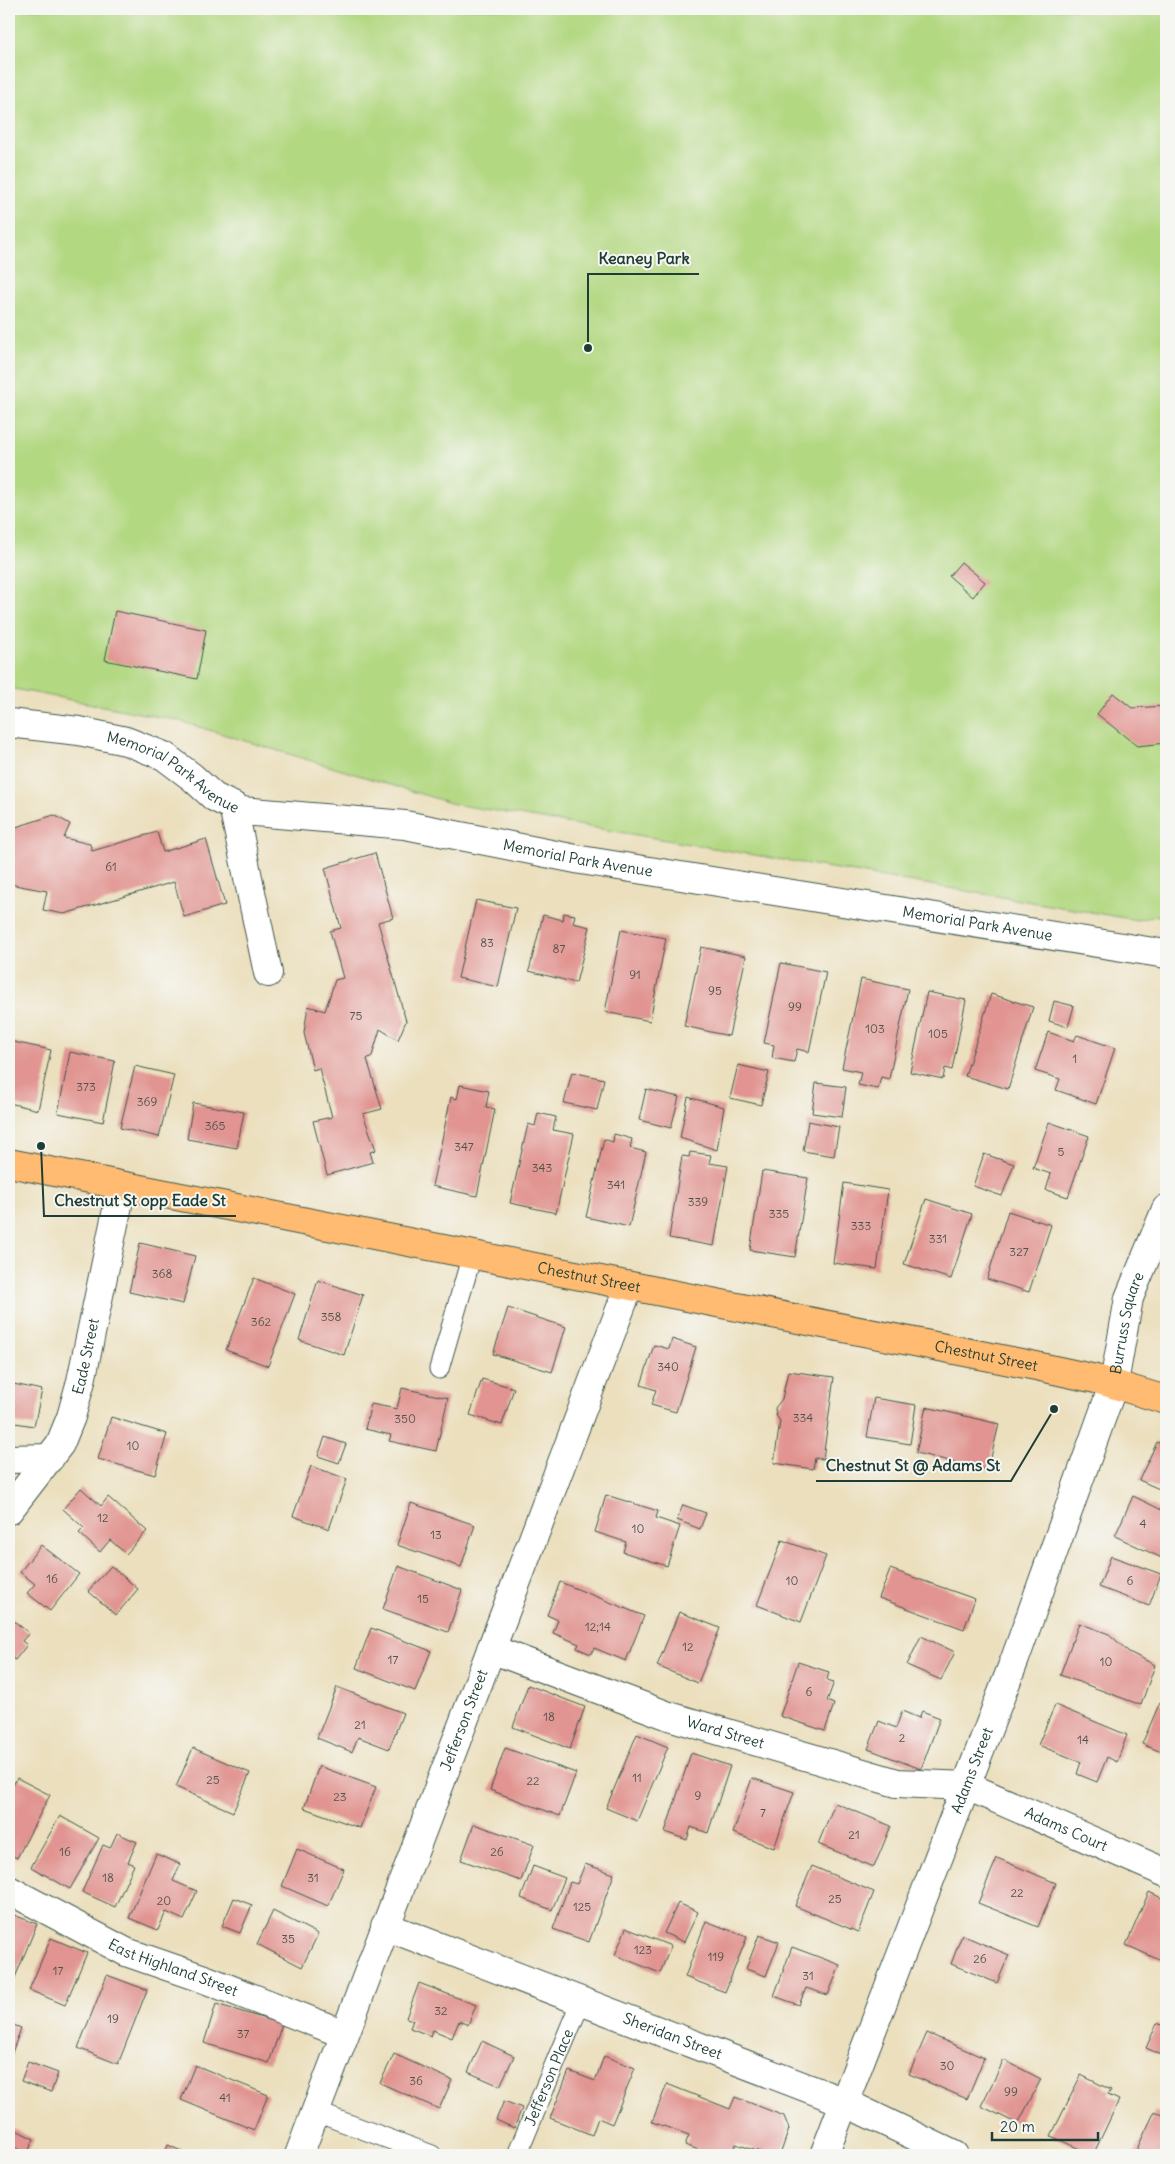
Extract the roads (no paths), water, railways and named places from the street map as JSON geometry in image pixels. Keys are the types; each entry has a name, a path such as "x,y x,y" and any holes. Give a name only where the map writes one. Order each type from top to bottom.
{"main road":[{"name":"Chestnut Street","path":"9,1163 1036,1366 1114,1383 1166,1400"}],"street":[{"name":"Memorial Park Avenue","path":"9,723 80,731 126,742 164,756 192,777 214,797 242,810 405,825 581,860 1166,954"},
{"path":"233,806 268,974"},
{"name":"Eade Street","path":"9,1510 60,1444 71,1417 81,1381 122,1186"},
{"name":"Burruss Square","path":"1114,1383 1129,1298 1166,1209"},
{"name":"Jefferson Street","path":"299,2155 629,1286"},
{"name":"Adams Street","path":"824,2155 1016,1658 1114,1383"},
{"path":"9,1459 50,1458"},
{"name":"Ward Street","path":"491,1649 670,1716 897,1783 967,1786"},
{"name":"Adams Court","path":"967,1786 1166,1873"},
{"name":"East Highland Street","path":"9,1890 126,1952 207,1980 344,2034"},
{"name":"Sheridan Street","path":"385,1926 844,2102 954,2155"}],"lane":[{"path":"439,1368 472,1255"},
{"name":"Jefferson Place","path":"517,2155 581,2001"},
{"path":"316,2112 432,2155"}],"place":[{"name":"Keaney Park","path":"588,348"},
{"name":"Chestnut St opp Eade St","path":"41,1146"},
{"name":"Chestnut St @ Adams St","path":"1054,1409"}]}
